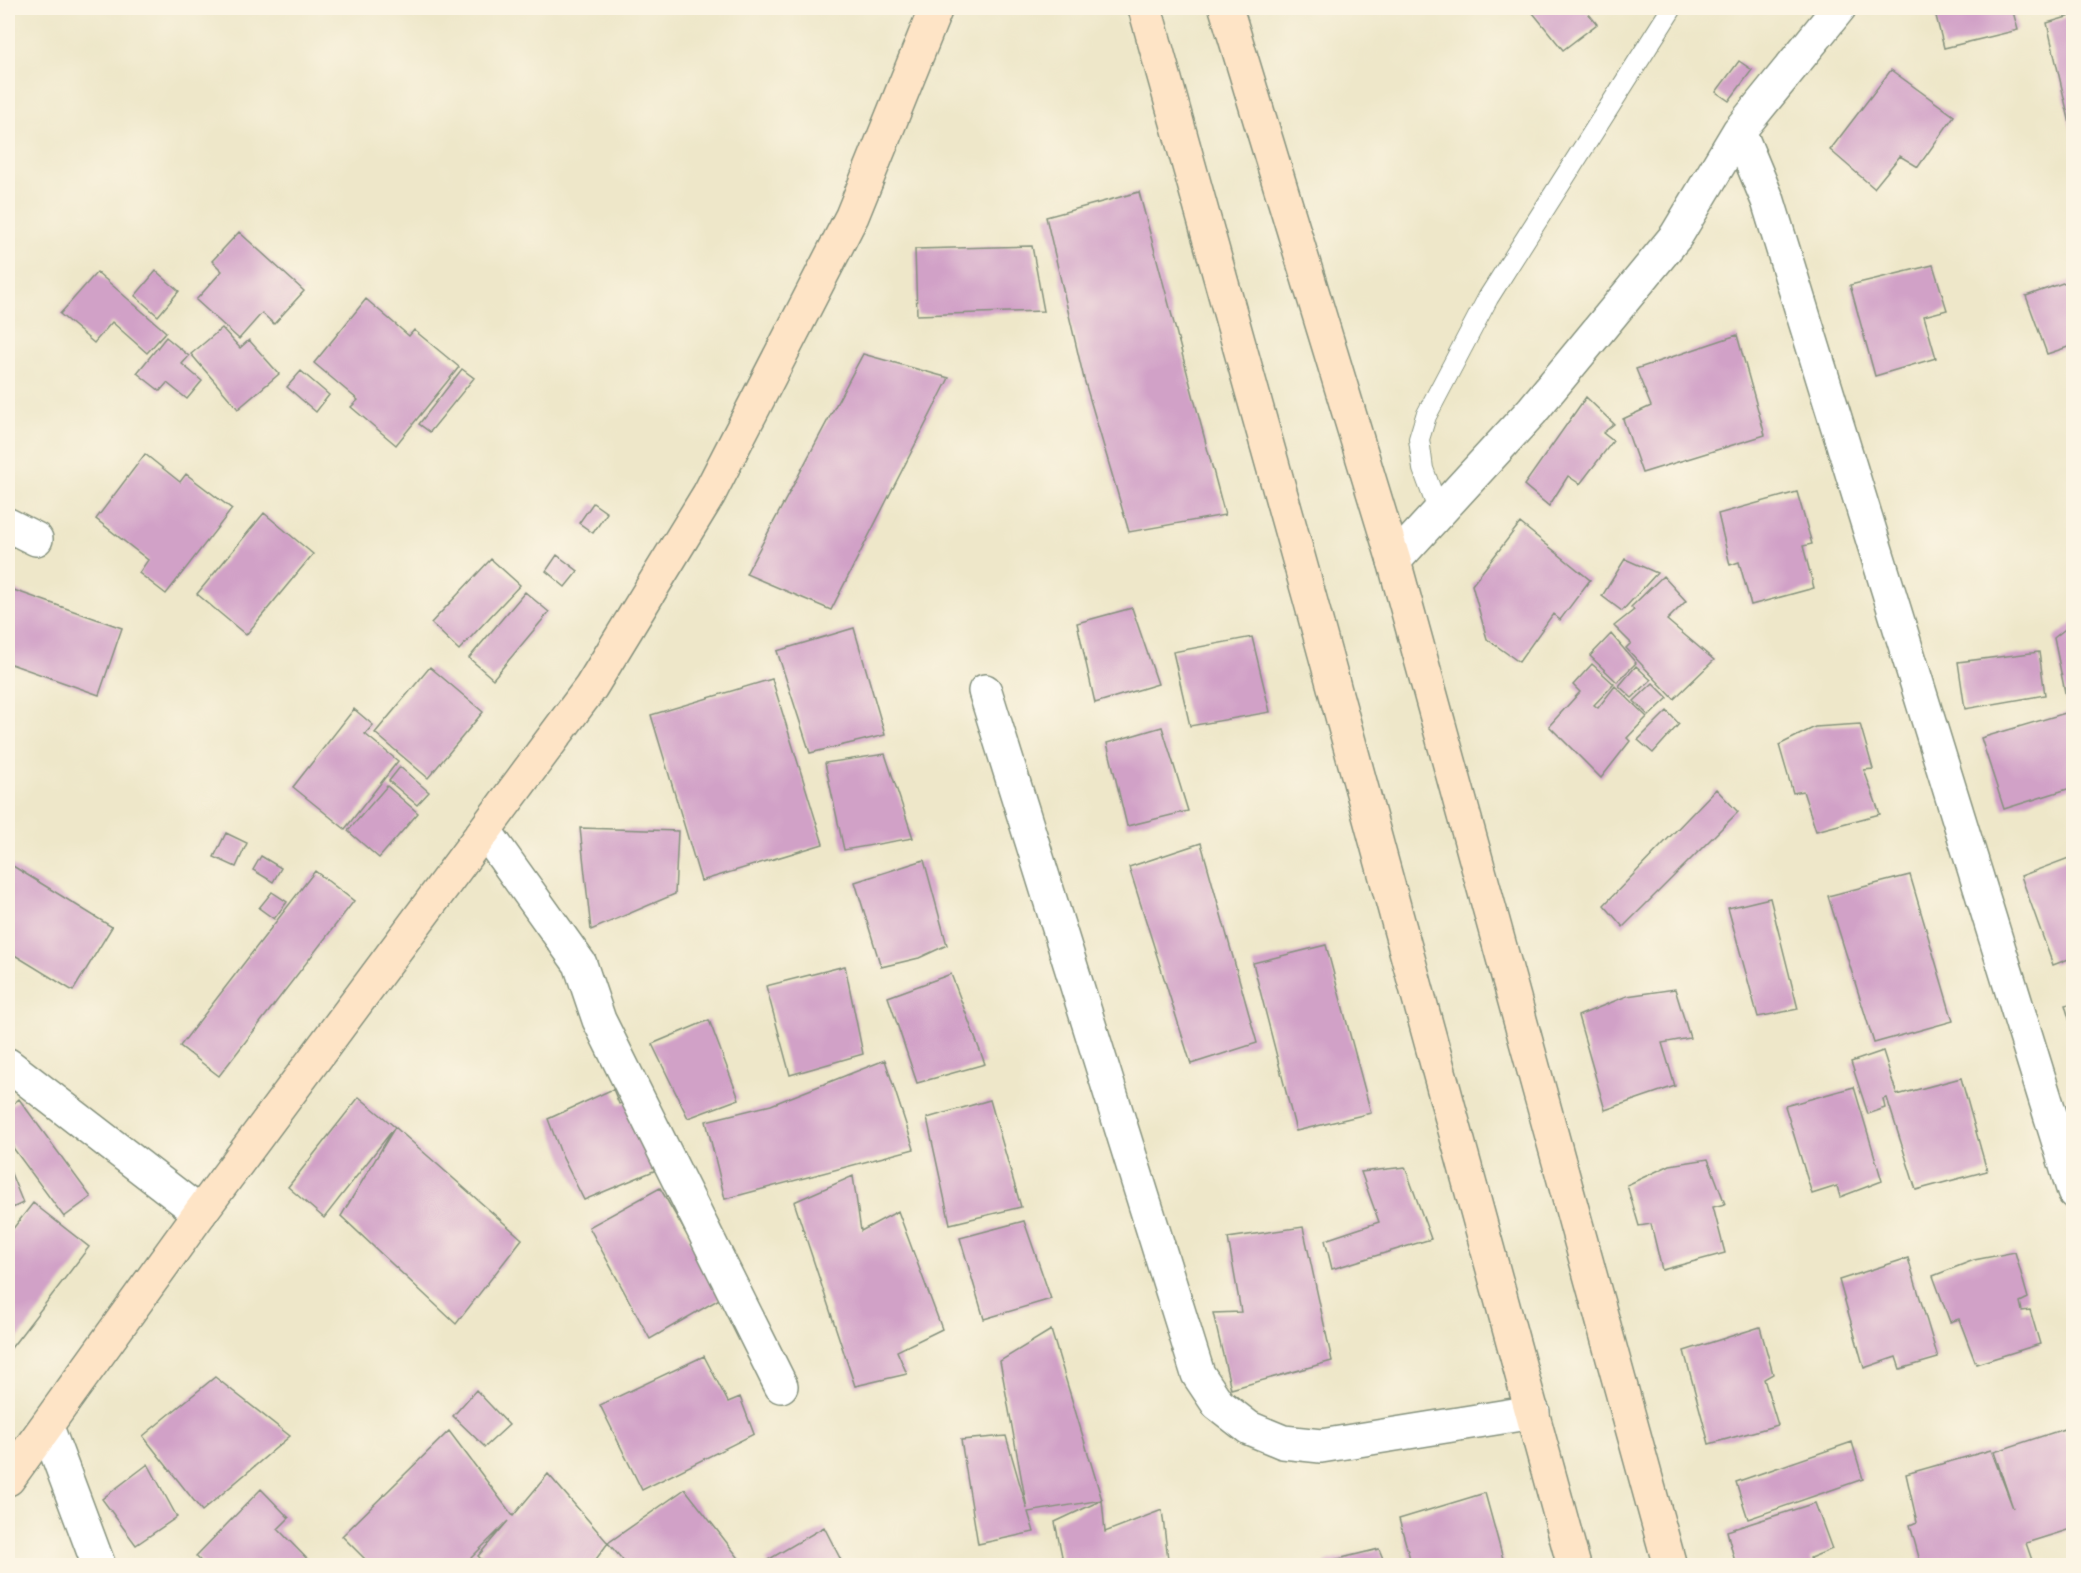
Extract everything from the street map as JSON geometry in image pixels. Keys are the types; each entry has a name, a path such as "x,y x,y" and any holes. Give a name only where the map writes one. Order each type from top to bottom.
{"street":[{"path":"8,1479 201,1213 591,687 709,494 852,216 936,8"},
{"path":"1145,8 1574,1566"},
{"path":"1226,8 1394,561 1670,1566"},
{"path":"1394,561 1532,411 1676,236 1739,131 1839,8"},
{"path":"1739,131 1771,212 2073,1192"},
{"path":"8,525 36,539"},
{"path":"985,691 1198,1374 1218,1404 1249,1428 1283,1443 1321,1446 1533,1412"},
{"path":"485,831 580,964 599,1020 781,1386"},
{"path":"8,1065 201,1213"},
{"path":"47,1427 99,1566"}],"lane":[{"path":"1439,512 1423,470 1419,439 1426,416 1488,298 1672,8"}],"building":[{"path":"1529,8 1584,8 1597,24 1563,50"},
{"path":"1934,8 2012,8 2018,30 1944,48"},
{"path":"2074,15 2074,136 2073,137 2047,23"},
{"path":"1739,61 1752,70 1729,101 1716,92"},
{"path":"1891,70 1954,116 1918,167 1900,156 1874,188 1830,150"},
{"path":"1139,192 1225,515 1129,532 1084,379 1046,217"},
{"path":"239,232 304,291 274,324 262,313 239,339 196,300 222,271 212,261"},
{"path":"1032,246 1044,311 917,315 915,249"},
{"path":"1933,265 1947,310 1924,316 1936,358 1875,376 1850,285"},
{"path":"156,271 179,291 158,316 135,296"},
{"path":"97,272 166,332 147,353 112,322 94,343 60,314"},
{"path":"2074,279 2074,345 2047,354 2026,296"},
{"path":"366,299 409,336 414,330 459,367 396,445 351,407 358,400 314,363"},
{"path":"222,328 240,348 249,340 279,374 238,409 191,354"},
{"path":"1737,335 1765,435 1642,473 1623,419 1651,406 1636,369"},
{"path":"166,337 189,356 182,364 202,381 187,399 167,383 160,391 137,373"},
{"path":"863,354 949,378 831,610 746,574"},
{"path":"462,369 474,378 430,432 419,424"},
{"path":"301,371 329,395 316,412 287,387"},
{"path":"1586,397 1614,424 1603,433 1613,441 1580,484 1568,476 1549,506 1524,485"},
{"path":"145,454 180,482 186,474 232,509 166,594 139,573 148,560 96,519"},
{"path":"1797,492 1812,544 1803,546 1814,588 1751,605 1739,562 1730,565 1718,514"},
{"path":"593,503 607,513 593,533 579,523"},
{"path":"264,513 313,554 246,635 197,594"},
{"path":"1520,523 1590,580 1560,620 1553,614 1519,662 1487,639 1472,585"},
{"path":"557,555 578,571 565,587 546,571"},
{"path":"491,559 520,585 459,650 431,623"},
{"path":"1625,559 1657,573 1622,611 1602,596"},
{"path":"1663,576 1686,601 1667,620 1714,660 1674,699 1626,648 1631,643 1614,626 1634,610 1631,607"},
{"path":"8,588 122,628 99,695 8,663"},
{"path":"525,592 549,612 493,679 469,658"},
{"path":"1132,608 1158,684 1095,703 1077,623"},
{"path":"2074,622 2074,787 2004,809 1981,738 2069,712 2054,638"},
{"path":"854,628 885,735 810,753 777,651"},
{"path":"1611,634 1636,663 1617,682 1590,656"},
{"path":"1252,637 1270,712 1190,726 1173,652"},
{"path":"2039,652 2045,695 1965,709 1958,662"},
{"path":"1592,664 1614,684 1594,705 1598,708 1615,686 1647,717 1627,738 1630,741 1601,778 1549,726 1580,692 1573,685"},
{"path":"1636,666 1651,680 1632,698 1619,686"},
{"path":"430,667 483,712 428,778 375,733"},
{"path":"772,679 823,844 701,881 651,715"},
{"path":"1653,683 1668,698 1649,716 1634,701"},
{"path":"354,709 373,725 365,734 398,761 345,829 293,787"},
{"path":"1667,711 1679,724 1653,753 1638,740"},
{"path":"1860,724 1873,769 1864,770 1880,814 1816,831 1803,791 1793,793 1779,745 1815,727"},
{"path":"1162,727 1188,811 1127,826 1107,743"},
{"path":"885,754 913,838 844,850 825,763"},
{"path":"400,767 429,792 417,805 389,781"},
{"path":"387,786 418,813 379,858 348,831"},
{"path":"1716,789 1738,812 1623,927 1604,905"},
{"path":"580,828 678,831 675,894 591,930"},
{"path":"226,833 247,843 236,867 214,857"},
{"path":"1201,843 1257,1043 1191,1064 1129,867"},
{"path":"261,856 281,868 273,882 253,870"},
{"path":"2074,856 2074,957 2053,965 2021,876"},
{"path":"924,860 947,945 919,958 881,967 855,882"},
{"path":"8,863 112,927 73,991 8,951"},
{"path":"315,871 354,901 219,1076 180,1046"},
{"path":"1910,875 1953,1021 1874,1043 1828,896"},
{"path":"272,892 287,902 274,919 259,908"},
{"path":"1770,898 1798,1009 1758,1017 1728,908"},
{"path":"1326,945 1371,1113 1296,1131 1253,963"},
{"path":"845,966 863,1054 790,1075 766,986"},
{"path":"951,974 985,1064 917,1083 888,997"},
{"path":"1675,989 1690,1038 1662,1043 1675,1086 1605,1110 1578,1016 1627,996"},
{"path":"2074,1003 2074,1032 2073,1032 2065,1005"},
{"path":"709,1020 739,1099 688,1118 652,1044"},
{"path":"1883,1051 1897,1095 1961,1078 1987,1171 1916,1190 1887,1098 1883,1099 1885,1108 1868,1114 1851,1062"},
{"path":"885,1060 914,1149 725,1199 706,1121 771,1105"},
{"path":"1854,1087 1882,1181 1840,1197 1837,1186 1812,1194 1785,1106"},
{"path":"613,1089 619,1104 633,1101 656,1170 584,1200 562,1156 548,1119"},
{"path":"359,1097 395,1127 324,1218 288,1187"},
{"path":"19,1099 91,1197 64,1217 8,1141 8,1108"},
{"path":"990,1100 1021,1207 950,1224 927,1118"},
{"path":"395,1127 522,1239 456,1324 341,1216"},
{"path":"1708,1159 1725,1204 1713,1207 1725,1253 1662,1270 1651,1224 1639,1226 1627,1185 1670,1165"},
{"path":"8,1166 23,1203 8,1210"},
{"path":"1405,1167 1431,1239 1332,1269 1325,1240 1379,1222 1361,1172"},
{"path":"853,1176 861,1231 898,1211 942,1329 897,1351 907,1374 855,1386 794,1202"},
{"path":"660,1188 723,1297 650,1339 589,1227"},
{"path":"33,1203 89,1247 8,1352 8,1235"},
{"path":"1024,1221 1051,1299 984,1319 960,1238"},
{"path":"1303,1227 1332,1361 1231,1389 1213,1313 1241,1312 1228,1238"},
{"path":"2015,1252 2028,1298 2020,1302 2022,1311 2030,1310 2040,1344 1976,1364 1959,1319 1950,1322 1933,1276 1974,1260"},
{"path":"1908,1258 1938,1358 1900,1369 1896,1357 1864,1368 1839,1280"},
{"path":"1760,1327 1773,1374 1764,1379 1778,1425 1709,1444 1684,1351"},
{"path":"1051,1330 1102,1500 1028,1512 1034,1532 978,1544 961,1440 1006,1436 1027,1509 1000,1361"},
{"path":"704,1356 728,1402 740,1397 754,1434 642,1490 600,1405"},
{"path":"215,1377 290,1436 202,1511 143,1436"},
{"path":"476,1390 509,1425 485,1447 453,1416"},
{"path":"2064,1429 2074,1465 2074,1528 2026,1543 2034,1566 1908,1566 1920,1561 1910,1525 1917,1522 1906,1474 1991,1450 2013,1508 1994,1452"},
{"path":"449,1431 513,1516 548,1474 608,1543 591,1566 488,1566 478,1556 508,1521 463,1566 372,1566 342,1536"},
{"path":"1852,1442 1863,1479 1748,1519 1736,1482"},
{"path":"148,1464 177,1517 136,1545 102,1499"},
{"path":"261,1489 289,1518 278,1529 314,1566 205,1566 196,1556"},
{"path":"685,1489 745,1566 628,1566 608,1543"},
{"path":"1485,1493 1505,1566 1412,1566 1399,1519"},
{"path":"1102,1500 1105,1532 1162,1510 1168,1559 1113,1566 1064,1566 1055,1522"},
{"path":"1815,1503 1832,1549 1810,1558 1812,1566 1736,1566 1727,1531"},
{"path":"824,1527 844,1566 769,1566 766,1561"},
{"path":"1379,1549 1386,1566 1326,1566 1325,1562"}]}
